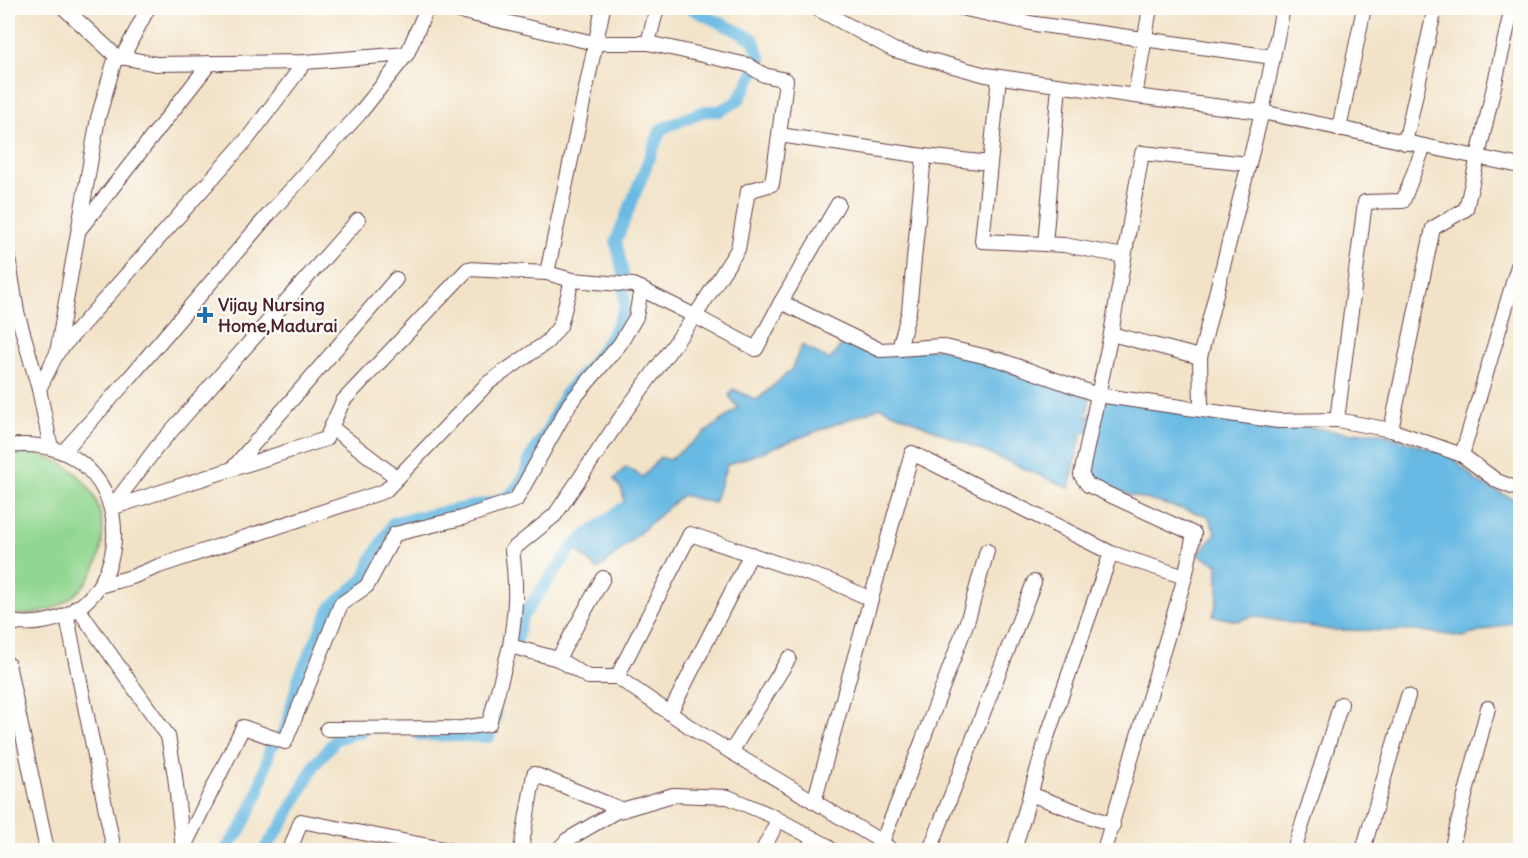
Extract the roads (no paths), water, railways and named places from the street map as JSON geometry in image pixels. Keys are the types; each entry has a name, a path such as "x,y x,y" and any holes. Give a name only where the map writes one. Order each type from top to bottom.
{"street":[{"path":"65,8 119,57 156,64 305,62 407,54"},
{"path":"57,353 98,118 119,57 148,8"},
{"path":"57,450 139,367 269,214 360,113 407,54 427,8"},
{"path":"327,729 462,728 489,724 514,647 517,582 512,550 555,515 624,413 695,316 738,249 748,191 772,184 786,81 764,75 748,65 648,43 594,43 447,8"},
{"path":"547,273 603,8"},
{"path":"648,43 657,8"},
{"path":"816,8 894,50 999,77 1262,112 1521,166"},
{"path":"961,8 1035,24 1273,57"},
{"path":"1135,96 1150,8"},
{"path":"1201,408 1200,357 1262,112 1283,8"},
{"path":"1339,129 1365,8"},
{"path":"1405,143 1435,8"},
{"path":"1391,430 1433,228 1466,209 1512,8"},
{"path":"39,389 57,353 248,138 305,62"},
{"path":"78,231 210,63"},
{"path":"999,77 982,241 1064,244 1124,256"},
{"path":"1045,244 1059,86"},
{"path":"779,135 990,163"},
{"path":"1337,420 1365,201 1403,201 1424,147"},
{"path":"1104,850 1185,577 1194,534 1088,485 1081,474 1111,334 1142,153 1249,164"},
{"path":"899,349 909,311 924,156"},
{"path":"111,508 326,439 343,401 468,269 547,273 572,280 631,286 695,316 756,349 838,204"},
{"path":"111,508 157,447 358,220"},
{"path":"8,256 17,312 57,450"},
{"path":"1462,455 1517,282 1521,259"},
{"path":"233,468 396,279"},
{"path":"99,586 132,577 385,491 488,383 547,342 560,326 572,280"},
{"path":"183,850 243,727 285,742 341,604 367,586 395,534 462,518 516,500 570,403 620,344 636,317 631,286"},
{"path":"781,302 880,350 941,346 1000,360 1097,398 1201,408 1278,421 1337,420 1391,430 1462,455 1497,481 1521,490"},
{"path":"1111,334 1200,357"},
{"path":"331,427 397,478"},
{"path":"8,446 27,443 57,450 84,466 101,485 111,508 115,528 114,548 108,568 99,586 67,617 114,850"},
{"path":"814,802 912,453 1111,553 1185,577"},
{"path":"617,677 690,534 833,582 871,599"},
{"path":"514,647 558,659 588,677 617,677 731,752 886,846 922,742 969,619 987,551"},
{"path":"1014,850 1047,737 1111,553"},
{"path":"670,713 751,554"},
{"path":"558,659 603,578"},
{"path":"930,850 1034,582"},
{"path":"77,607 168,736 176,776 183,850"},
{"path":"8,622 25,624 52,620 77,607"},
{"path":"731,752 789,658"},
{"path":"8,664 46,850"},
{"path":"1363,850 1408,696"},
{"path":"1294,850 1341,704"},
{"path":"1450,850 1488,708"},
{"path":"521,850 534,774 623,810"},
{"path":"1030,794 1113,825"},
{"path":"558,850 567,840 615,812 673,795 728,797 778,820 826,845 831,850"},
{"path":"764,850 778,820"},
{"path":"290,850 301,821 449,850"}],"water":[{"path":"845,340 879,355 940,348 1004,365 1090,397 1086,420 1107,398 1348,433 1376,432 1450,455 1477,482 1520,502 1520,620 1463,637 1421,631 1331,630 1253,616 1238,621 1213,616 1218,597 1218,564 1198,555 1216,533 1208,516 1115,491 1088,480 1087,466 1091,433 1082,432 1069,488 881,407 727,465 714,503 682,495 598,570 573,546 609,519 624,501 622,490 614,479 626,467 643,477 660,457 669,460 738,408 729,396 733,389 757,400 791,370 802,345 830,360"}],"waterway":[{"path":"225,850 241,829 257,796 270,749 285,730 299,677 331,607 364,579 373,557 394,522 499,501 513,492 524,477 531,456 547,431 565,394 593,362 613,333 625,308 623,273 616,241 661,129 704,111 719,111 738,101 761,60 753,39 690,8"},
{"path":"516,643 522,617 573,546 621,509"},
{"path":"419,735 489,737 496,715"},
{"path":"264,850 285,820 314,766 336,739 362,733"}],"place":[{"name":"Vijay Nursing Home,Madurai","path":"205,315"}]}
